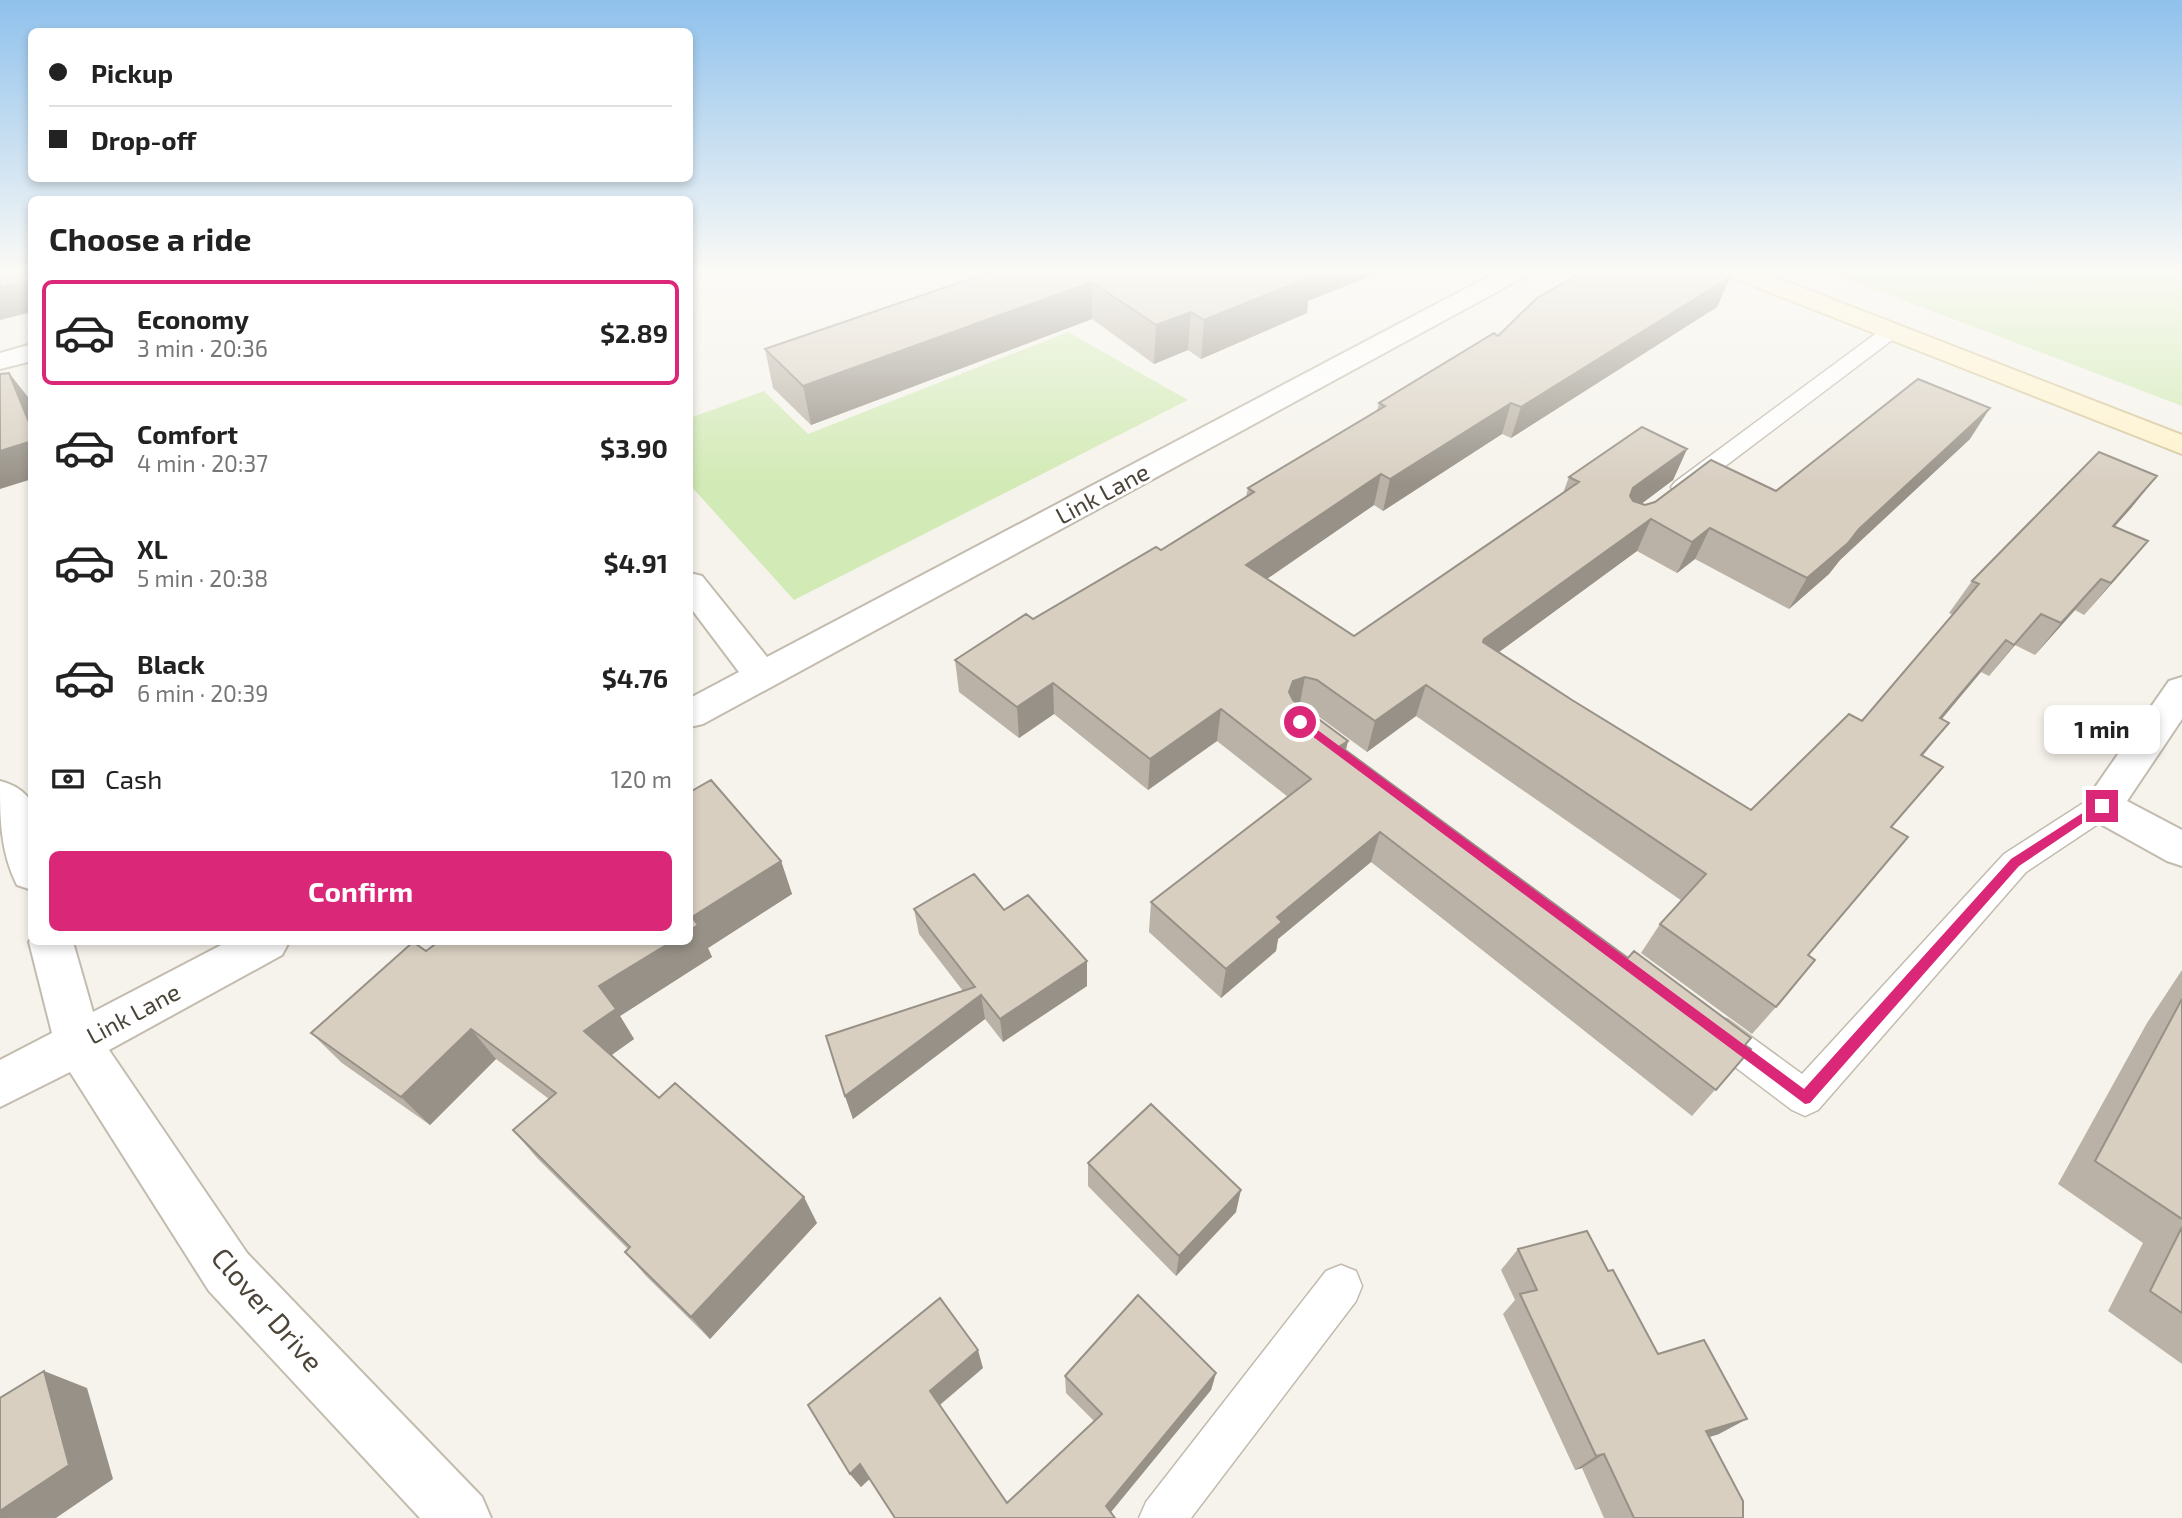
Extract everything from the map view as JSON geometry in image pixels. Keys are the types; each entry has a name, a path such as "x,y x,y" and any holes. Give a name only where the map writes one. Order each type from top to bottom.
{"street":[{"name":"Link Lane","path":"693,712 1382,343"},
{"path":"1925,343 2182,445"},
{"path":"0,361 28,353"},
{"path":"693,588 761,675"},
{"path":"2182,690 2102,806 2182,849"},
{"path":"0,796 13,806 28,859"},
{"name":"Clover Drive","path":"52,945 78,1043 229,1272 461,1518"},
{"name":"Link Lane","path":"0,1085 261,945"}],"lane":[{"path":"1664,501 1876,343"},
{"path":"1693,1014 1805,1098 2015,863 2102,806"},
{"path":"1162,1518 1340,1286"}],"green space":[{"path":"1040,343 1087,343 1188,400 794,600 693,488 693,417 764,391 808,434"},
{"path":"2016,343 2182,343 2182,406"}],"building":[{"path":"783,343 923,343 803,386 765,349"},
{"path":"1478,343 1624,343 1521,407 1511,403 1390,479 1381,474 1246,565 1354,636 1579,482 1569,477 1642,427 1687,449 1633,488 1630,496 1633,501 1645,505 1655,502 1711,460 1776,491 1918,379 1990,408 1859,529 1848,543 1807,578 1710,528 1692,542 1651,519 1484,639 1483,642 1572,700 1751,810 1849,714 1862,721 1979,584 1972,581 2099,452 2157,476 2113,526 2148,541 2111,583 2101,579 2061,623 2041,614 2014,645 2006,640 1940,718 1949,723 1921,755 1943,767 1891,827 1908,837 1808,955 1815,960 1776,1007 1660,924 1706,874 1426,685 1375,721 1317,680 1305,677 1293,681 1289,692 1293,700 1348,741 1340,746 1628,958 1634,951 1751,1038 1745,1045 1751,1049 1716,1090 1380,832 1277,917 1282,922 1226,969 1151,902 1311,779 1221,709 1150,759 1053,683 1017,707 955,660 1026,614 1033,619 1156,547 1161,550 1254,492 1248,488 1385,406 1379,403"},
{"path":"9,373 28,420 28,442 0,451 0,374"},
{"path":"711,780 781,861 693,916 693,790"},
{"path":"974,874 1004,910 1028,895 1087,961 1000,1019 981,995 845,1096 826,1036 975,987 914,909"},
{"path":"410,945 417,945 426,951 434,945 666,945 599,986 616,1009 584,1031 659,1098 675,1083 804,1197 691,1317 625,1252 630,1247 513,1130 556,1093 471,1029 401,1097 311,1033"},
{"path":"2182,999 2182,1219 2095,1161"},
{"path":"1151,1104 1241,1190 1179,1256 1088,1163"},
{"path":"2182,1227 2182,1313 2150,1291"},
{"path":"1587,1231 1608,1271 1613,1270 1658,1354 1704,1340 1747,1419 1706,1431 1743,1501 1743,1518 1634,1518 1604,1454 1596,1456 1520,1294 1537,1290 1518,1249"},
{"path":"1138,1295 1216,1373 1106,1506 1115,1518 895,1518 860,1464 850,1474 808,1405 940,1298 978,1350 930,1391 1007,1503 1102,1414 1065,1376"},
{"path":"44,1371 69,1465 0,1511 0,1398"}],"route":[{"path":"1300,722 1805,1098 2015,863 2102,806"}]}
